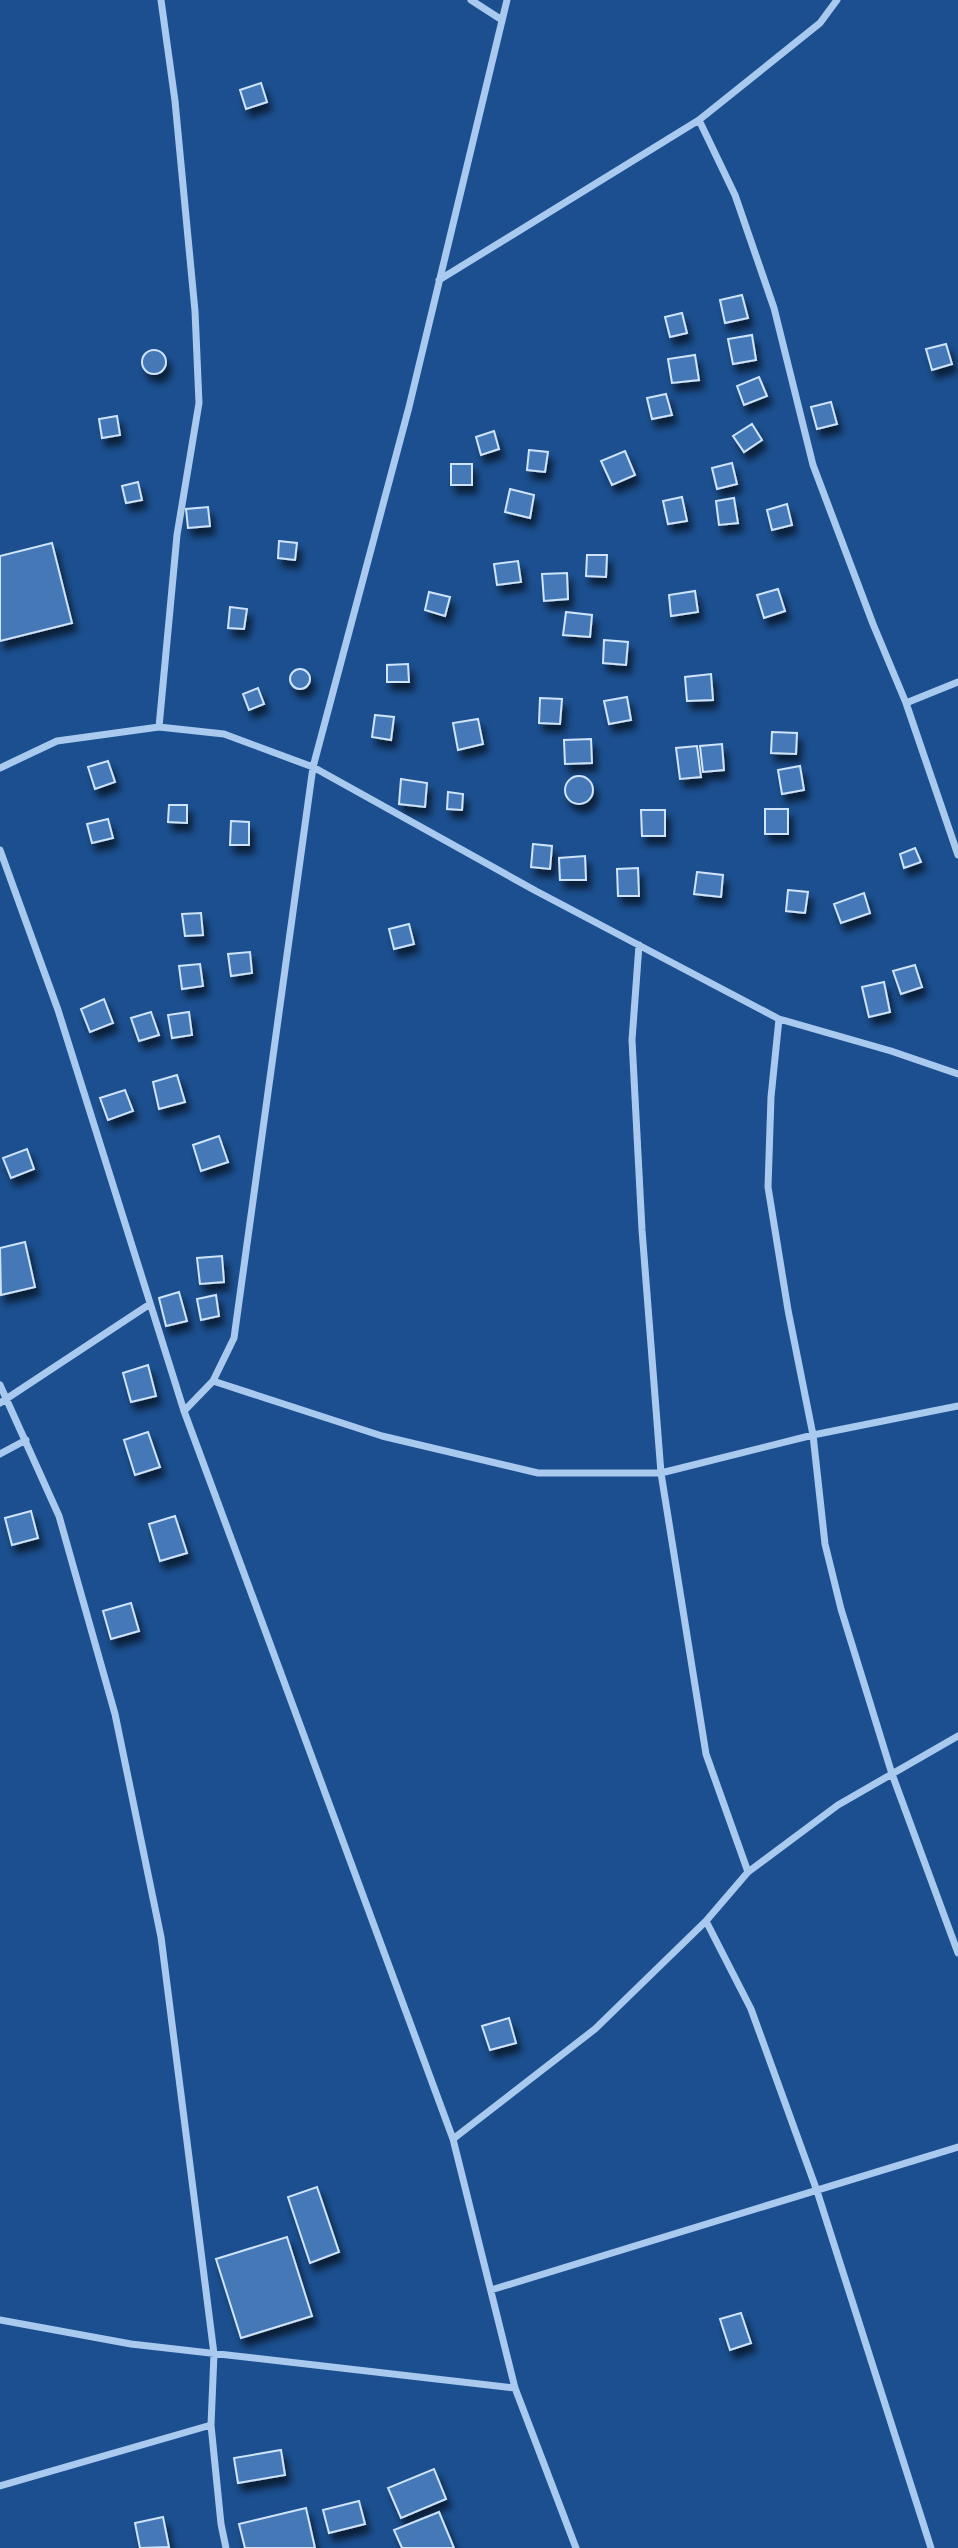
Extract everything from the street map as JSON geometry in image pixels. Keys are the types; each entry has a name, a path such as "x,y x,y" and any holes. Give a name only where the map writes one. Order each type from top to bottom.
{"street":[{"path":"159,727 177,535 199,403 195,311 175,101 161,0"},
{"path":"471,0 502,20"},
{"path":"184,1411 213,1381 234,1338 313,768 409,407 507,0"},
{"path":"439,280 699,120 820,23 837,0"},
{"path":"699,120 734,195 774,308 813,466 906,703 958,855"},
{"path":"906,703 958,682"},
{"path":"0,768 57,741 159,727 224,734 313,768 536,891 779,1018 958,1074"},
{"path":"0,850 58,1010 184,1411 453,2139 515,2388 576,2548"},
{"path":"639,945 632,1040 642,1230 661,1473 706,1754 748,1872"},
{"path":"779,1018 771,1097 768,1187 788,1310 813,1435 828,1557 841,1609 892,1774 958,1953"},
{"path":"3,1401 150,1304"},
{"path":"213,1381 382,1436 538,1473 661,1473 813,1435 958,1406"},
{"path":"0,1385 3,1401 26,1440 59,1516 115,1714 161,1937 214,2354 211,2425 226,2548"},
{"path":"0,1454 26,1440"},
{"path":"453,2139 595,2029 706,1921 748,1872 838,1805 958,1736"},
{"path":"706,1921 751,2009 817,2190 932,2548"},
{"path":"491,2290 958,2147"},
{"path":"0,2320 131,2344 515,2388"},
{"path":"0,2486 211,2425"}],"building":[{"path":"261,83 267,102 246,109 240,90"},
{"path":"742,295 748,318 725,323 720,300"},
{"path":"682,313 687,333 670,337 665,317"},
{"path":"752,335 756,360 733,364 728,339"},
{"path":"946,344 952,364 932,370 926,349"},
{"path":"154,350 162,354 166,362 162,370 154,374 146,370 142,362 146,354"},
{"path":"695,355 699,380 672,383 668,359"},
{"path":"759,377 767,396 744,405 737,386"},
{"path":"666,394 672,415 652,419 647,398"},
{"path":"831,402 837,424 817,429 811,407"},
{"path":"117,416 120,435 102,438 99,419"},
{"path":"752,424 762,440 744,452 733,436"},
{"path":"494,431 499,449 481,455 476,437"},
{"path":"529,450 548,452 545,472 527,470"},
{"path":"625,451 635,475 612,485 601,461"},
{"path":"732,463 737,484 717,489 712,468"},
{"path":"451,464 472,464 472,485 451,485"},
{"path":"138,482 142,500 126,503 122,486"},
{"path":"510,489 534,495 530,518 505,512"},
{"path":"682,497 687,521 668,524 663,501"},
{"path":"734,498 738,523 719,525 716,501"},
{"path":"787,504 792,525 772,530 767,510"},
{"path":"208,507 210,526 188,528 186,509"},
{"path":"279,541 297,543 295,560 278,558"},
{"path":"52,543 72,623 0,641 0,556"},
{"path":"587,555 607,555 606,577 586,576"},
{"path":"518,561 521,582 497,585 494,564"},
{"path":"567,573 568,599 544,601 542,574"},
{"path":"778,589 785,611 764,618 757,595"},
{"path":"695,591 698,612 671,616 669,595"},
{"path":"429,592 450,597 445,616 425,610"},
{"path":"230,607 247,609 244,629 228,628"},
{"path":"566,612 592,615 590,637 563,635"},
{"path":"604,640 628,642 626,665 603,663"},
{"path":"408,664 409,682 387,682 387,665"},
{"path":"296,669 304,669 310,679 304,689 296,689 290,683 290,675"},
{"path":"711,674 713,700 687,701 685,677"},
{"path":"258,688 264,704 249,710 243,694"},
{"path":"627,697 631,720 609,724 604,701"},
{"path":"540,698 562,699 560,724 539,723"},
{"path":"375,715 394,717 391,740 372,737"},
{"path":"478,719 483,744 458,750 453,723"},
{"path":"772,732 797,733 796,754 771,753"},
{"path":"591,739 592,763 565,764 564,740"},
{"path":"722,744 724,770 703,772 700,746"},
{"path":"697,746 701,777 680,779 676,748"},
{"path":"108,761 115,782 95,789 88,767"},
{"path":"800,766 804,790 782,794 778,770"},
{"path":"579,776 589,780 593,790 589,800 579,804 569,800 565,790 569,780"},
{"path":"401,779 427,783 425,807 399,804"},
{"path":"448,792 463,794 462,810 447,809"},
{"path":"169,805 187,805 187,823 168,822"},
{"path":"765,809 788,809 788,834 765,834"},
{"path":"641,810 665,810 665,836 642,836"},
{"path":"108,819 113,838 92,843 87,824"},
{"path":"231,821 249,822 249,845 230,845"},
{"path":"533,844 552,846 550,869 531,867"},
{"path":"915,848 921,862 904,868 900,854"},
{"path":"585,856 586,880 560,880 559,858"},
{"path":"638,868 639,896 618,896 617,869"},
{"path":"697,872 723,875 721,897 694,894"},
{"path":"788,890 808,892 805,913 786,911"},
{"path":"864,893 870,913 841,923 834,904"},
{"path":"201,913 203,935 185,936 182,914"},
{"path":"409,924 414,944 394,949 389,929"},
{"path":"250,952 252,973 231,976 228,954"},
{"path":"200,964 203,986 182,989 179,966"},
{"path":"915,965 922,987 901,994 893,971"},
{"path":"884,982 890,1012 869,1017 862,987"},
{"path":"104,999 113,1023 90,1032 81,1009"},
{"path":"151,1012 159,1035 139,1041 131,1018"},
{"path":"189,1012 192,1035 172,1038 168,1015"},
{"path":"177,1075 185,1102 159,1109 153,1082"},
{"path":"125,1090 133,1111 108,1120 100,1098"},
{"path":"219,1136 228,1162 201,1171 193,1145"},
{"path":"27,1149 34,1169 11,1178 3,1158"},
{"path":"25,1242 35,1287 1,1295 0,1248"},
{"path":"222,1256 224,1282 200,1284 197,1258"},
{"path":"179,1292 187,1321 166,1326 159,1298"},
{"path":"216,1295 219,1316 201,1320 197,1299"},
{"path":"148,1365 156,1396 131,1402 123,1373"},
{"path":"148,1432 160,1467 135,1475 124,1440"},
{"path":"31,1511 38,1538 12,1545 5,1518"},
{"path":"175,1516 187,1553 160,1561 149,1524"},
{"path":"131,1603 139,1631 111,1639 103,1611"},
{"path":"509,2018 516,2043 490,2050 482,2026"},
{"path":"317,2187 339,2252 310,2263 288,2197"},
{"path":"287,2237 312,2316 241,2338 216,2259"},
{"path":"741,2313 751,2343 730,2350 720,2319"},
{"path":"281,2450 285,2475 238,2483 234,2458"},
{"path":"434,2469 446,2499 401,2518 388,2488"},
{"path":"359,2501 365,2524 329,2533 323,2510"},
{"path":"306,2508 315,2548 245,2548 239,2524"},
{"path":"439,2512 454,2548 402,2548 394,2530"},
{"path":"163,2517 169,2547 140,2548 135,2523"}]}
